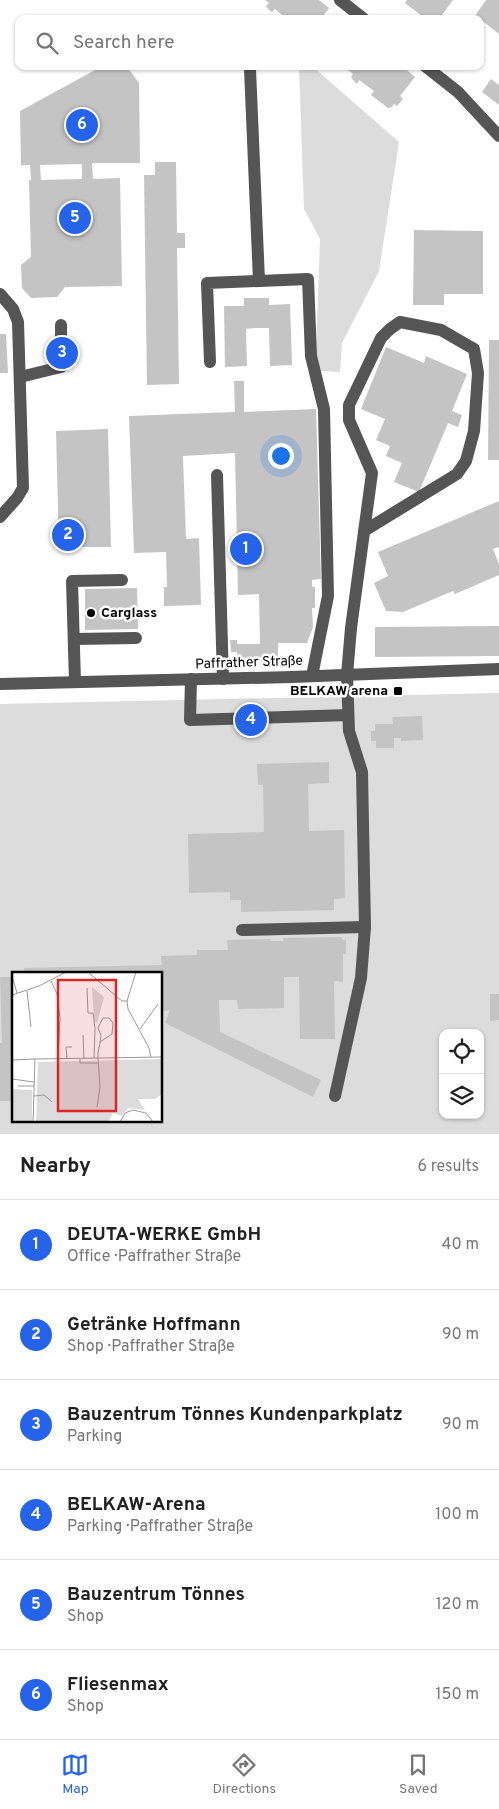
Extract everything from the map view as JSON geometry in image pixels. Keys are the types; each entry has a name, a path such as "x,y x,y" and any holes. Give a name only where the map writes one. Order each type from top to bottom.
{"street":[{"path":"340,0 359,15"},
{"path":"250,70 259,281"},
{"path":"430,70 458,92 499,136"},
{"path":"210,362 207,283 308,279 311,356 324,409 328,596 312,676"},
{"path":"0,294 13,309 18,322 23,488 17,498 0,517"},
{"path":"335,1096 362,978 365,927 362,772 349,731 347,675 351,628 364,531 372,473 349,420 349,405 381,338 390,328 400,322 441,330 474,348 478,373 474,431 466,461 457,474 364,531"},
{"path":"20,376 61,367 61,325"},
{"path":"216,476 223,678"},
{"path":"75,682 72,581 122,580"},
{"path":"74,639 136,638"},
{"name":"Paffrather Straße","path":"0,684 499,669"},
{"path":"191,679 190,720 348,715"},
{"path":"242,930 365,927"}],"shaded area":[{"path":"299,70 317,70 399,142 379,271 342,343 340,372 321,371 316,354 320,239 304,209"},
{"path":"499,693 499,1134 0,1134 0,704"}],"building":[{"path":"265,0 319,0 329,8 324,15 282,15 275,9 272,12 269,10 266,6 269,3"},
{"path":"407,0 453,0 442,15 421,15 405,3"},
{"path":"486,0 499,0 499,34 484,22 484,15 476,15"},
{"path":"95,70 129,70 139,83 140,163 92,163 93,179 120,178 122,286 65,287 57,297 31,298 22,288 21,265 31,257 29,180 31,180 30,165 21,165 20,111","holes":["82,164 82,179 41,180 40,165"]},
{"path":"348,70 407,70 415,77 400,96 403,99 397,106 394,104 388,108 371,95 374,91 359,80 357,84 351,77 353,74"},
{"path":"491,79 499,85 499,105 482,92"},
{"path":"155,162 176,162 177,233 185,233 185,248 177,248 179,384 147,385 144,175 155,175"},
{"path":"414,230 483,231 483,294 444,294 444,305 413,305"},
{"path":"244,298 269,298 269,305 290,304 292,365 270,366 269,328 254,328 246,329 247,366 225,367 224,306 244,306"},
{"path":"0,334 6,334 8,373 0,373"},
{"path":"489,340 499,340 499,460 488,460"},
{"path":"386,347 424,363 426,356 467,374 452,411 462,415 458,427 448,423 419,492 394,482 402,463 386,456 390,446 376,440 385,419 361,409"},
{"path":"234,381 244,381 244,412 316,409 321,579 312,580 312,587 315,587 315,608 312,608 313,627 307,643 278,643 278,658 238,659 237,652 231,652 230,640 237,640 237,644 260,644 259,594 238,595 235,453 183,456 186,539 199,538 201,605 164,606 164,587 167,587 166,552 134,553 129,416 235,412"},
{"path":"108,429 111,547 59,547 56,431"},
{"path":"499,501 499,547 493,549 499,564 499,575 455,594 453,591 403,612 386,611 374,583 388,576 378,552"},
{"path":"137,588 138,629 85,630 85,589"},
{"path":"499,626 499,656 375,657 375,627"},
{"path":"422,716 423,740 401,741 401,738 394,738 394,748 376,748 376,741 371,741 371,731 375,731 375,724 393,724 392,717"},
{"path":"329,762 329,783 308,784 309,831 344,830 345,898 334,899 334,910 241,912 241,900 230,900 230,892 189,893 188,834 264,832 263,785 258,785 257,764"},
{"path":"342,937 342,940 346,940 346,954 343,954 343,982 334,981 335,1039 300,1039 299,977 284,977 284,1008 238,1009 237,1000 219,1000 220,1032 321,1080 313,1097 165,1023 170,1010 163,1011 162,1009 162,972 25,972 24,968 162,965 161,956 197,955 197,950 228,950 227,940 271,939 270,941 283,941 283,938"},
{"path":"0,977 12,977 12,1101 0,1101 0,1043 2,1043"},
{"path":"490,994 499,994 499,1020 490,1021"}],"place":[{"name":"Fliesenmax","path":"82,125"},
{"name":"Bauzentrum Tönnes","path":"75,218"},
{"name":"Bauzentrum Tönnes Kundenparkplatz","path":"62,353"},
{"name":"Getränke Hoffmann","path":"68,535"},
{"name":"DEUTA-WERKE GmbH","path":"246,549"},
{"name":"Carglass","path":"91,613"},
{"name":"BELKAW arena","path":"398,691"},
{"name":"BELKAW-Arena","path":"251,720"}]}
